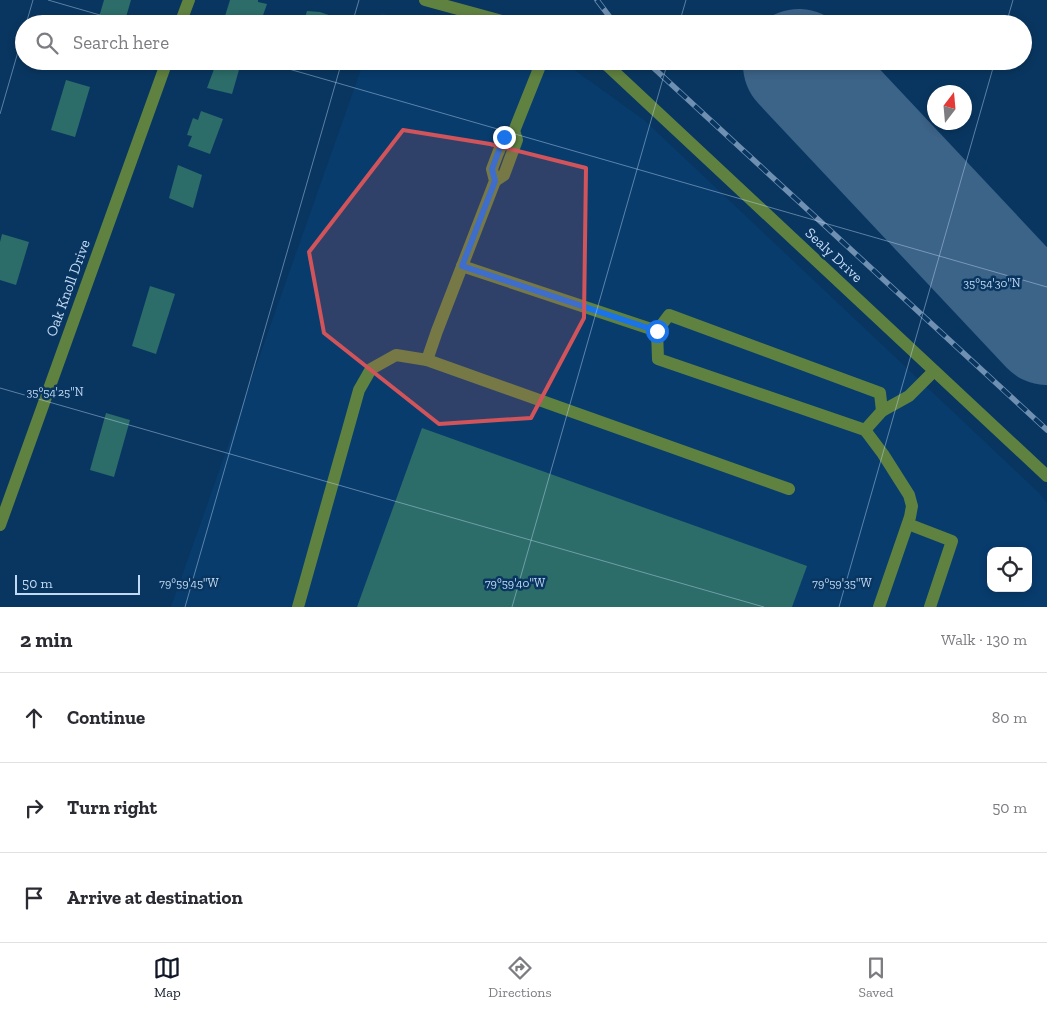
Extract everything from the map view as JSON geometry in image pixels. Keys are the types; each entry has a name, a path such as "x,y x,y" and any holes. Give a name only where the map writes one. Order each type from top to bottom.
{"street":[{"path":"183,15 189,0"},
{"path":"425,0 480,15"},
{"name":"Oak Knoll Drive","path":"0,526 164,70"},
{"path":"427,360 495,181 492,169 504,137 514,131 538,70"},
{"name":"Sealy Drive","path":"612,70 1047,476"},
{"path":"462,266 657,331"},
{"path":"879,607 908,524 912,506 909,495 865,430 658,359 657,331 669,315 880,393 882,411"},
{"path":"298,607 358,390 371,369 396,355 427,360 789,489"},
{"path":"865,430 882,411 909,396 934,371"},
{"path":"908,524 952,540 930,607"}],"highlighted area":[{"path":"403,130 490,144 586,168 584,318 531,418 439,424 324,333 309,252"}],"shaded area":[{"path":"361,70 575,70 644,120 1039,493 1047,503 1047,607 171,607"}],"building":[{"path":"104,0 131,0 127,15 100,15"},
{"path":"230,0 258,0 258,2 267,4 263,15 225,15"},
{"path":"307,11 329,15 306,15"},
{"path":"214,70 239,70 232,94 207,88"},
{"path":"66,80 90,87 75,137 51,130"},
{"path":"201,111 223,119 210,154 188,146 192,136 187,135 193,118 198,120"},
{"path":"178,165 202,175 193,208 169,198"},
{"path":"2,234 29,242 16,285 0,280 0,242"},
{"path":"150,286 175,294 156,354 132,346"},
{"path":"106,413 130,420 114,477 90,470"},
{"path":"422,428 807,566 792,607 357,607"}],"runway":[{"path":"804,70 1047,329"}],"railway":[{"path":"597,0 608,15"},
{"path":"656,70 1047,430"}],"route":[{"path":"504,137 492,169 495,181 462,266 657,331"}]}
